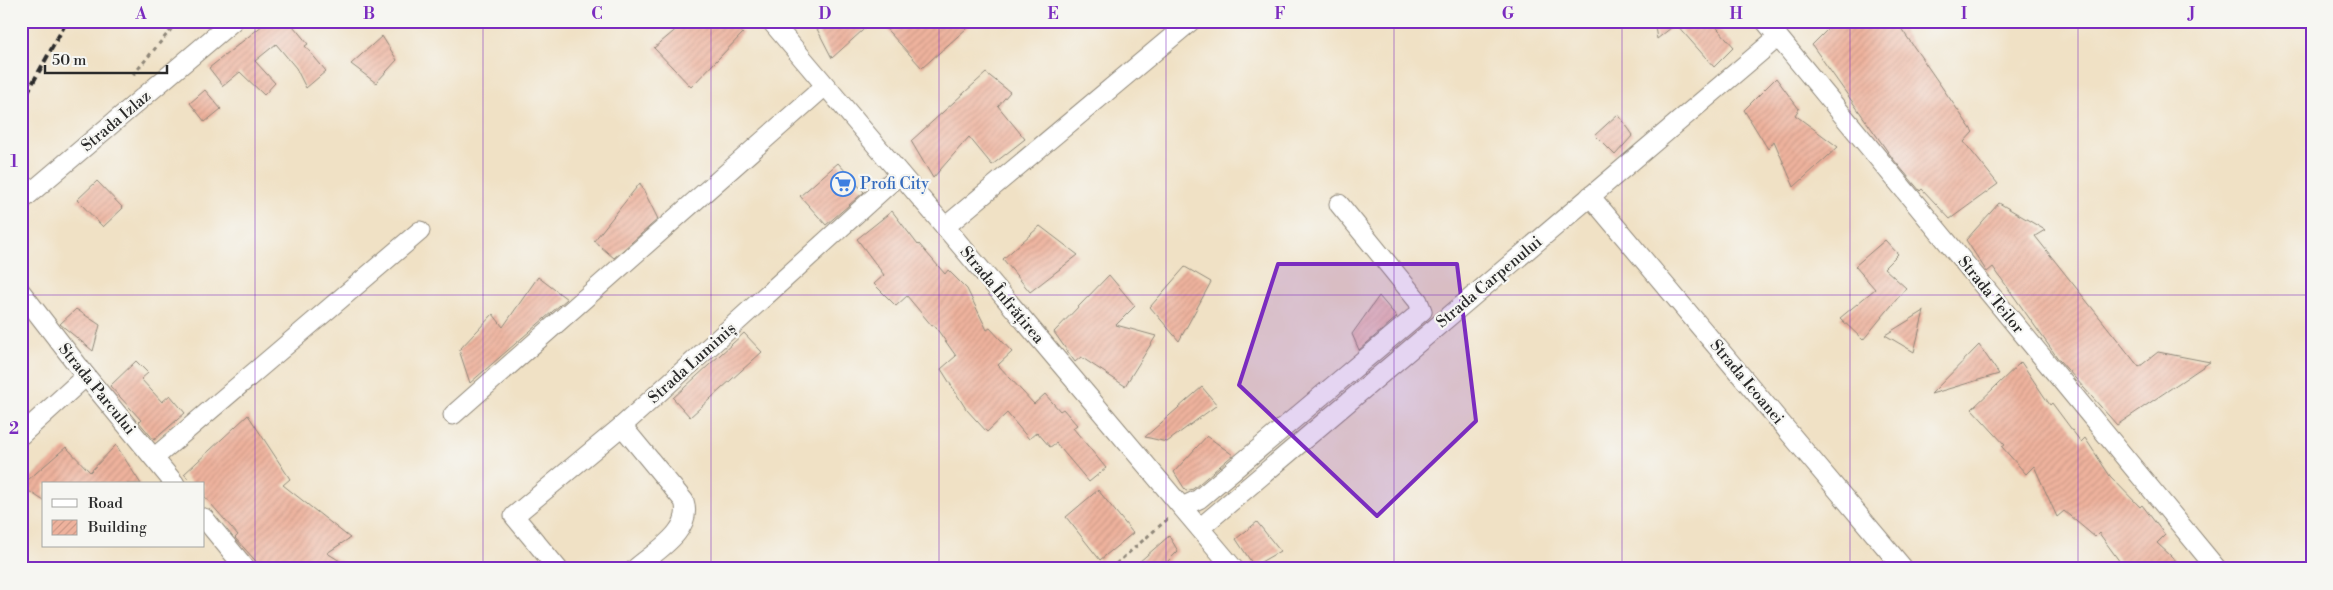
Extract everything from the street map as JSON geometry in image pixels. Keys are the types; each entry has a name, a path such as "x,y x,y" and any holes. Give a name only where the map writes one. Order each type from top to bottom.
{"street":[{"name":"Strada Izlaz","path":"21,201 233,21"},
{"name":"Strada Înfrățirea","path":"770,21 1234,569"},
{"path":"945,227 1191,21"},
{"name":"Strada Teilor","path":"1765,21 2217,569"},
{"name":"Strada Carpenului","path":"1200,528 1778,37"},
{"path":"453,415 825,86"},
{"name":"Strada Luminiș","path":"558,569 514,516 622,426 900,174"},
{"name":"Strada Icoanei","path":"1590,196 1904,569"},
{"path":"1339,204 1418,301 1422,311 1436,327"},
{"path":"154,458 420,232"},
{"name":"Strada Parcului","path":"21,292 86,376 173,482"},
{"path":"1182,507 1200,499 1422,311"},
{"path":"21,435 86,376"},
{"path":"622,426 684,502 687,511 681,530 634,569"},
{"path":"205,519 246,569"}],"path":[{"path":"134,75 178,21"},
{"path":"1110,569 1182,507"}],"highlighted area":[{"path":"1278,264 1457,264 1476,421 1377,516 1239,385"}],"building":[{"path":"268,21 289,21 308,44 305,46 326,71 306,88 296,68 276,44 255,61 275,83 264,95 240,72 223,86 209,68"},
{"path":"686,21 729,21 743,33 691,87 654,48"},
{"path":"824,21 873,21 832,58 817,29"},
{"path":"879,21 975,21 922,68"},
{"path":"1654,21 1711,21 1734,47 1714,67 1676,24 1657,39"},
{"path":"1836,21 1896,21 1973,132 1964,142 1998,184 1950,219 1922,189 1920,191 1893,159 1812,45"},
{"path":"382,36 397,60 376,83 351,64"},
{"path":"986,73 1010,92 998,106 1025,139 992,165 969,137 933,178 911,141"},
{"path":"1776,78 1799,109 1795,115 1838,147 1794,187 1774,141 1768,149 1744,110"},
{"path":"205,90 221,109 205,122 190,103"},
{"path":"1618,114 1633,135 1615,155 1595,135"},
{"path":"838,163 864,192 826,225 800,196"},
{"path":"97,181 123,208 103,227 77,200"},
{"path":"640,183 658,219 614,258 594,241"},
{"path":"1999,203 2045,230 2035,236 2139,367 2158,352 2210,362 2117,425 2059,360 1993,267 1987,272 1966,240"},
{"path":"892,211 918,245 945,274 948,270 967,289 987,330 990,328 1012,352 998,365 1034,404 1045,394 1060,411 1063,409 1077,425 1073,428 1106,468 1089,482 1056,443 1050,447 1037,432 1029,439 1007,413 987,432 966,409 941,369 956,356 934,325 932,326 907,296 896,306 874,284 884,275 857,239"},
{"path":"1040,226 1078,255 1030,292 1003,259"},
{"path":"1885,240 1898,254 1884,268 1906,288 1863,340 1840,318 1875,289 1855,266"},
{"path":"1185,267 1211,282 1179,341 1150,307"},
{"path":"1109,275 1135,306 1116,325 1156,336 1125,386 1081,357 1075,362 1054,332"},
{"path":"538,277 567,299 470,383 459,350 493,314 503,327"},
{"path":"1379,296 1397,317 1359,350 1352,334"},
{"path":"76,309 100,325 93,351 60,324"},
{"path":"1924,311 1914,352 1885,335"},
{"path":"744,333 762,352 690,417 673,398"},
{"path":"1979,345 1999,374 1931,394"},
{"path":"136,361 148,373 141,379 162,402 170,395 185,413 154,440 139,422 141,420 110,386"},
{"path":"2021,362 2050,405 2052,403 2081,442 2085,438 2110,476 2140,507 2142,505 2165,535 2157,543 2185,569 2125,569 2099,533 2095,537 2064,511 2057,517 2034,466 2026,474 2002,447 2005,445 1972,409"},
{"path":"1202,387 1217,405 1167,442 1145,437"},
{"path":"248,415 290,479 283,485 350,538 327,553 353,569 263,569 235,538 238,535 205,497 205,482 191,482 184,474"},
{"path":"1207,436 1233,455 1193,489 1186,491 1174,472"},
{"path":"116,445 140,482 42,482 42,500 21,486 66,447 90,472"},
{"path":"1098,490 1133,533 1100,560 1066,517"},
{"path":"1257,522 1280,551 1254,566 1236,539"},
{"path":"1169,536 1178,551 1160,569 1131,569"}],"railway":[{"path":"21,104 67,21"}],"place":[{"name":"Profi City","path":"843,184"}]}
